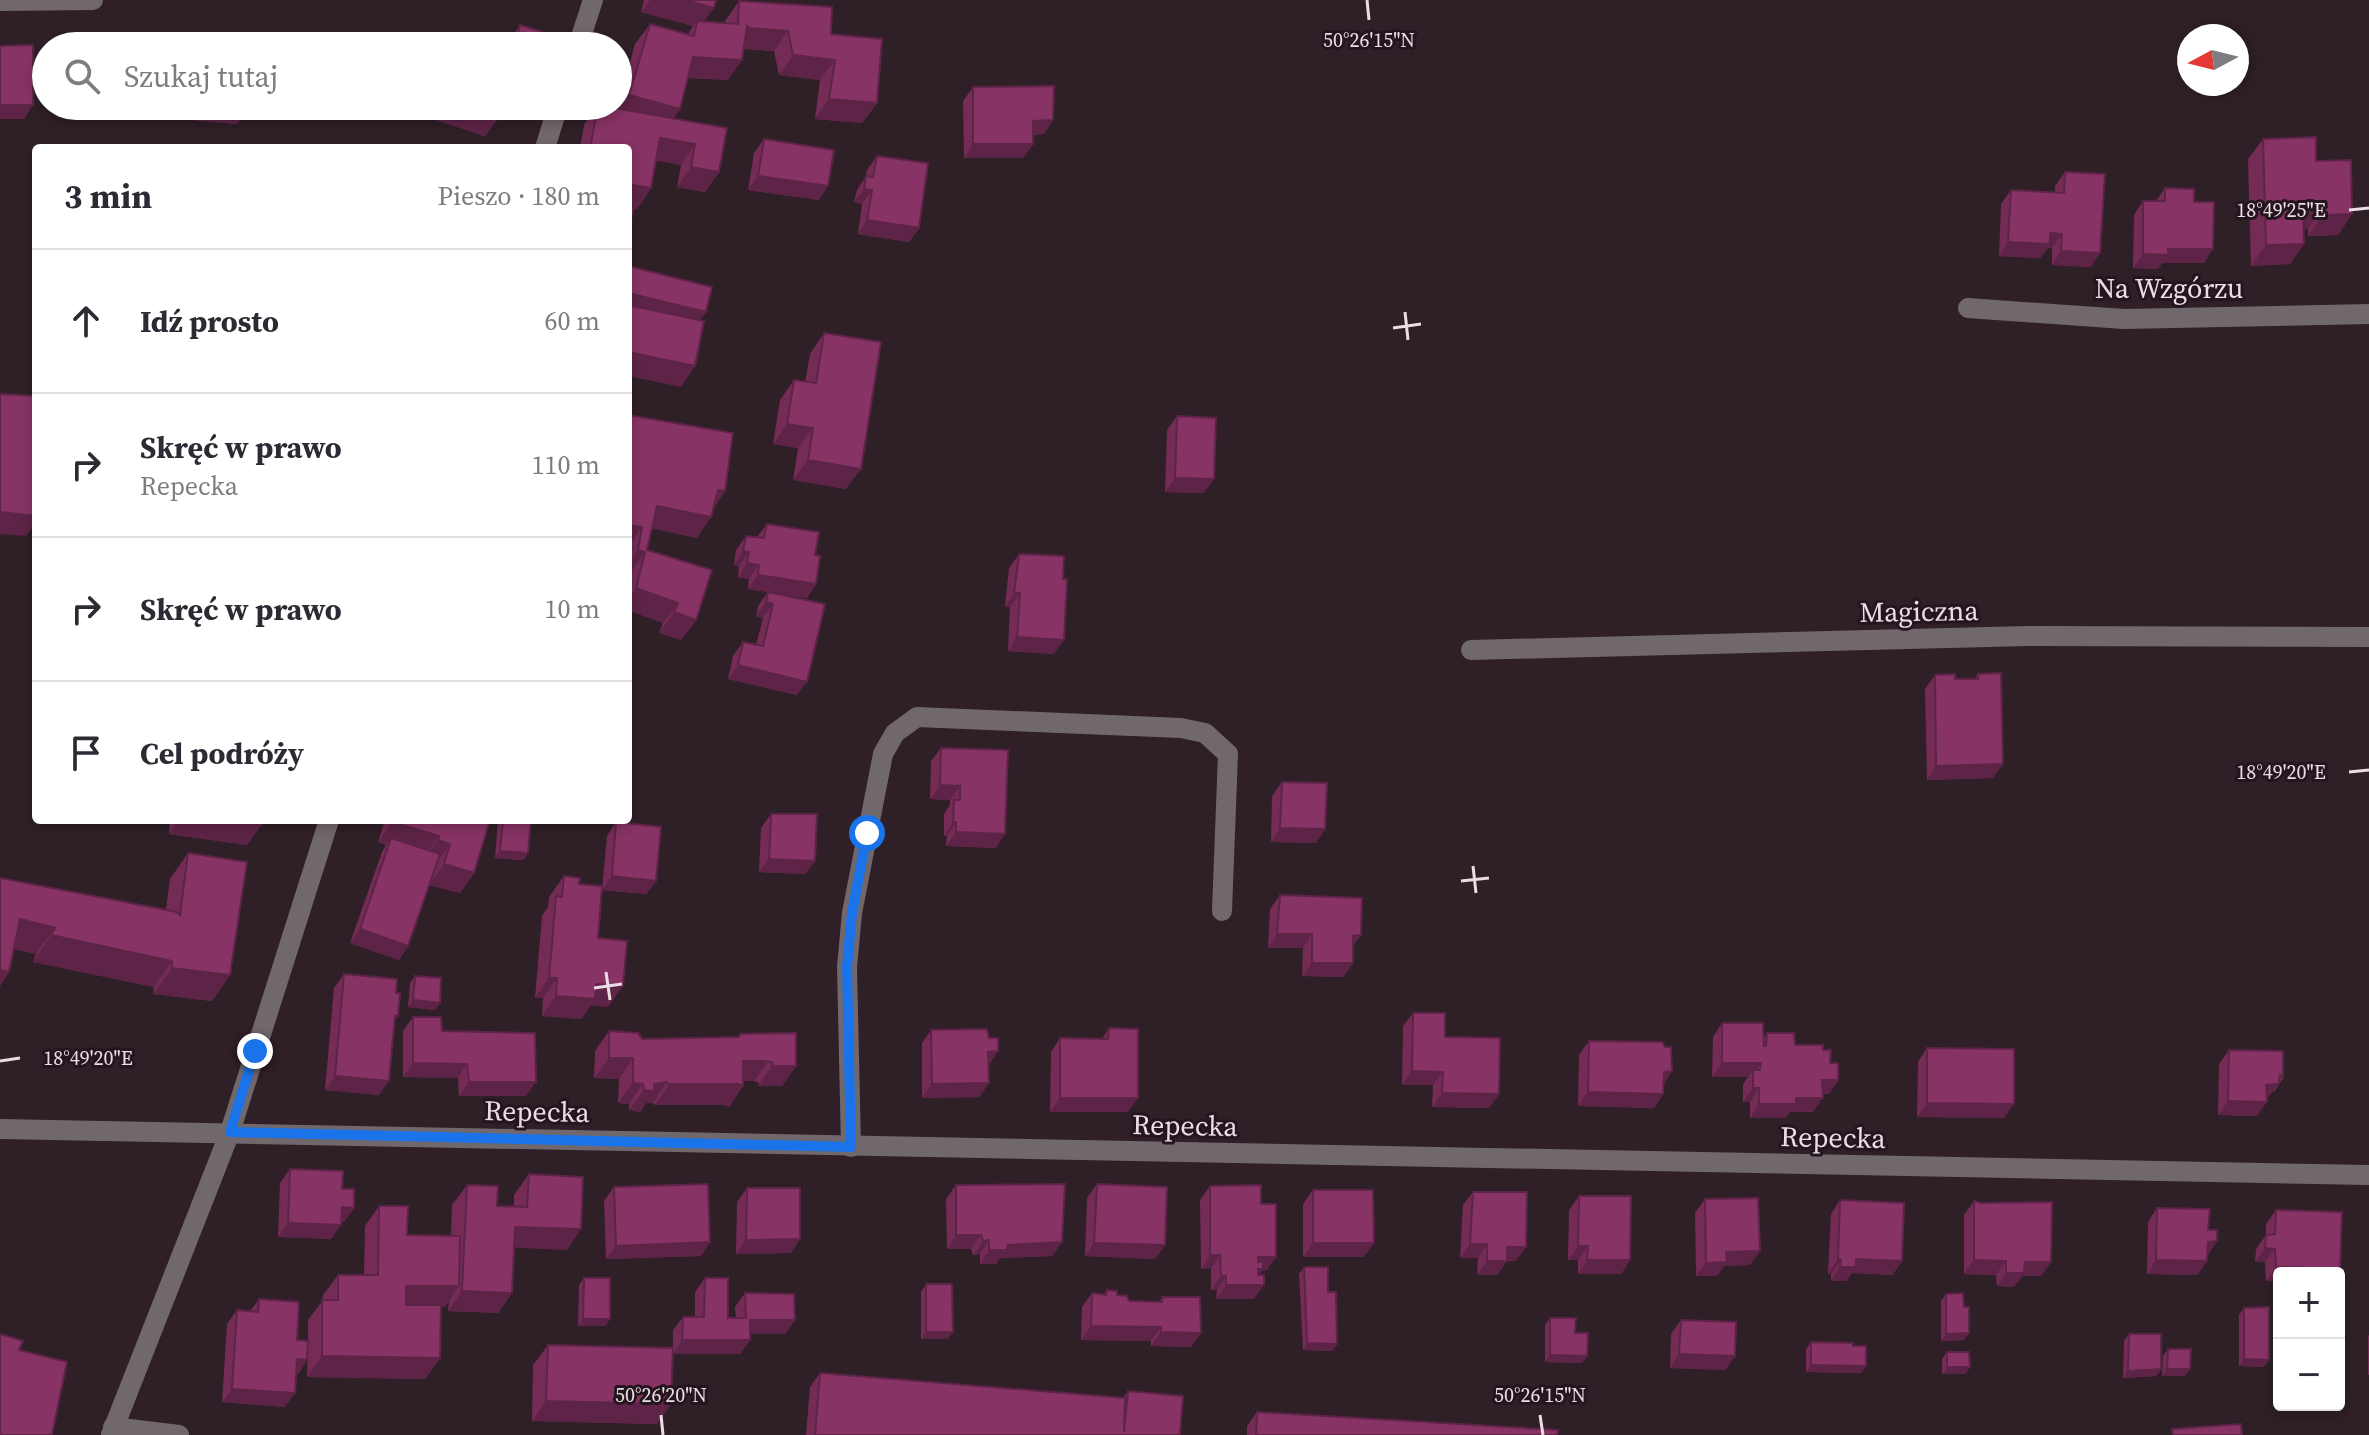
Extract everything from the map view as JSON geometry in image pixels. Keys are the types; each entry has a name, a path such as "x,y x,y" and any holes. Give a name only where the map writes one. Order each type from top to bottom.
{"street":[{"path":"0,1 93,0"},
{"path":"583,32 593,0"},
{"path":"546,144 554,120"},
{"name":"Na Wzgórzu","path":"1968,308 2124,319 2369,314"},
{"name":"Magiczna","path":"1471,650 2028,636 2369,637"},
{"path":"851,1147 847,967 852,913 883,754 895,733 917,717 1181,728 1205,733 1228,754 1222,911"},
{"path":"179,1435 112,1431 230,1132 328,824"},
{"name":"Repecka","path":"0,1129 2369,1175"}],"building":[{"path":"685,0 716,0 714,8"},
{"path":"739,1 832,7 831,34 882,39 877,103 829,99 835,60 793,55 788,31 747,26 742,60 693,57 680,109 632,96 632,85 650,24 694,36 697,21 738,24"},
{"path":"520,25 543,32 518,32"},
{"path":"32,45 32,105 0,105 0,46"},
{"path":"1054,86 1053,120 1033,121 1033,144 973,144 973,87"},
{"path":"632,111 727,128 719,172 691,167 695,144 660,138 651,188 632,185 632,144 591,144 595,120 632,120"},
{"path":"2316,137 2316,161 2351,160 2352,214 2322,215 2323,208 2303,209 2304,244 2266,245 2263,139"},
{"path":"764,139 834,150 828,186 758,176"},
{"path":"877,156 928,163 919,228 867,220 872,190 864,189 866,176 873,177"},
{"path":"2065,172 2105,174 2100,253 2061,251 2062,234 2050,233 2050,244 2008,242 2011,190 2064,193"},
{"path":"2165,188 2194,189 2194,202 2214,202 2213,249 2168,249 2168,255 2143,254 2143,201 2165,201"},
{"path":"632,267 712,287 706,312 632,294"},
{"path":"632,306 704,321 695,366 632,353"},
{"path":"824,333 881,342 861,469 808,460 813,428 787,424 794,380 816,383"},
{"path":"0,394 32,396 32,516 0,512"},
{"path":"632,416 733,433 725,491 718,490 711,517 657,506 647,550 712,570 696,620 674,612 678,603 636,588 645,552 638,550 642,527 632,526"},
{"path":"1177,416 1216,418 1214,479 1175,478"},
{"path":"767,524 819,532 815,555 820,556 816,584 758,575 759,565 747,563 749,552 743,551 746,536 764,538"},
{"path":"1019,554 1064,556 1063,579 1067,579 1064,640 1017,637 1020,593 1014,593"},
{"path":"768,592 825,604 807,682 738,665 743,642 763,646 773,604 766,602"},
{"path":"2001,673 2003,764 1936,766 1935,675 1955,674 1955,679 1978,679 1978,674"},
{"path":"941,748 1008,750 1005,834 956,832 954,800 960,800 960,786 940,785"},
{"path":"1282,782 1327,783 1325,829 1280,828"},
{"path":"771,814 817,814 815,861 769,859"},
{"path":"399,824 489,824 474,873 444,864 450,844 438,840 439,836"},
{"path":"503,824 531,824 528,853 500,851"},
{"path":"616,824 661,827 656,881 612,876"},
{"path":"391,838 440,854 408,946 360,929"},
{"path":"188,853 247,862 230,975 172,968 172,961 51,935 55,928 20,919 9,972 0,970 0,878 180,915"},
{"path":"564,876 580,878 579,884 602,886 598,938 627,941 623,986 596,984 595,999 556,996 557,978 549,978 556,896 562,897"},
{"path":"1280,895 1362,898 1361,935 1353,936 1353,963 1312,963 1312,934 1277,934"},
{"path":"344,974 397,979 396,993 400,993 389,1081 335,1076"},
{"path":"415,976 441,978 440,1003 413,1000"},
{"path":"1413,1013 1445,1013 1445,1037 1500,1038 1499,1094 1442,1093 1443,1072 1412,1071"},
{"path":"413,1017 441,1017 442,1031 535,1033 536,1082 469,1082 467,1064 413,1063"},
{"path":"1722,1023 1763,1023 1764,1046 1767,1033 1794,1033 1795,1045 1823,1045 1823,1050 1831,1050 1830,1063 1838,1063 1838,1080 1822,1080 1823,1098 1796,1098 1796,1104 1759,1104 1759,1088 1753,1088 1753,1070 1760,1070 1761,1063 1722,1063"},
{"path":"1109,1028 1138,1029 1138,1098 1060,1098 1060,1038 1108,1039"},
{"path":"987,1029 989,1038 998,1038 998,1051 988,1052 989,1083 932,1084 931,1030"},
{"path":"609,1031 638,1033 642,1039 796,1033 796,1066 743,1061 743,1086 667,1082 654,1084 654,1091 644,1090 643,1084 633,1083 633,1058 609,1058"},
{"path":"1589,1041 1662,1042 1665,1047 1671,1047 1672,1071 1664,1072 1663,1094 1588,1092"},
{"path":"1927,1048 2014,1049 2014,1104 1927,1103"},
{"path":"2229,1050 2283,1051 2283,1078 2280,1075 2278,1084 2266,1085 2267,1102 2228,1101"},
{"path":"290,1169 343,1171 342,1189 354,1189 354,1208 342,1207 341,1225 288,1223"},
{"path":"529,1174 583,1177 581,1229 515,1227 512,1293 462,1291 467,1185 498,1186 497,1206 527,1207"},
{"path":"708,1184 710,1242 616,1246 614,1187"},
{"path":"1065,1184 1062,1242 1008,1245 1006,1250 989,1250 989,1240 983,1241 981,1235 956,1235 956,1185"},
{"path":"1097,1184 1167,1187 1165,1245 1094,1243"},
{"path":"1261,1185 1261,1204 1276,1204 1276,1257 1258,1257 1258,1262 1263,1262 1263,1269 1258,1269 1258,1275 1264,1275 1264,1285 1226,1285 1226,1276 1221,1276 1220,1255 1210,1255 1210,1186"},
{"path":"747,1188 800,1188 800,1239 746,1240"},
{"path":"1313,1190 1373,1190 1374,1243 1313,1243"},
{"path":"1473,1192 1527,1192 1526,1247 1507,1247 1507,1261 1487,1261 1487,1244 1470,1244"},
{"path":"1579,1196 1631,1196 1630,1260 1587,1260 1588,1246 1578,1246"},
{"path":"1758,1198 1760,1251 1726,1252 1727,1262 1706,1263 1705,1199"},
{"path":"1840,1200 1904,1203 1902,1261 1856,1259 1856,1267 1840,1267"},
{"path":"1974,1201 2052,1202 2051,1262 2025,1262 2024,1273 2006,1273 2006,1261 1974,1260"},
{"path":"379,1206 408,1206 407,1235 460,1236 459,1286 406,1286 406,1305 441,1305 440,1358 322,1356 322,1300 338,1300 338,1275 378,1275"},
{"path":"2157,1208 2210,1209 2208,1230 2217,1230 2217,1241 2208,1242 2207,1261 2156,1260"},
{"path":"2276,1210 2342,1212 2340,1267 2276,1267 2275,1249 2265,1248 2266,1235 2275,1234"},
{"path":"1304,1267 1328,1267 1328,1292 1336,1292 1337,1344 1307,1343"},
{"path":"584,1278 610,1278 610,1319 583,1319"},
{"path":"705,1278 728,1278 728,1318 746,1318 745,1293 794,1294 795,1320 750,1320 750,1340 682,1340 683,1317 704,1317"},
{"path":"926,1284 952,1284 953,1332 926,1332"},
{"path":"1107,1290 1127,1296 1129,1301 1162,1302 1162,1297 1200,1297 1201,1333 1161,1332 1161,1327 1091,1326 1092,1293 1106,1295"},
{"path":"1963,1293 1964,1307 1969,1307 1969,1333 1946,1334 1946,1294"},
{"path":"259,1299 299,1302 297,1340 308,1341 307,1360 297,1359 295,1393 232,1389 237,1310 258,1312"},
{"path":"2269,1307 2269,1360 2244,1359 2244,1308"},
{"path":"1550,1318 1576,1318 1575,1333 1588,1333 1587,1356 1550,1355"},
{"path":"1681,1320 1736,1322 1735,1356 1679,1354"},
{"path":"0,1334 23,1341 19,1350 67,1362 52,1435 0,1435"},
{"path":"2129,1334 2161,1334 2161,1369 2128,1371"},
{"path":"1811,1342 1866,1346 1866,1366 1811,1365"},
{"path":"548,1345 673,1348 671,1404 546,1401"},
{"path":"2168,1349 2191,1349 2190,1369 2167,1369"},
{"path":"1947,1352 1969,1352 1970,1367 1947,1367"},
{"path":"820,1373 1125,1398 1124,1432 1128,1391 1183,1396 1180,1435 815,1435"},
{"path":"1257,1412 1558,1430 1557,1435 1256,1435"},
{"path":"2241,1424 2242,1435 2173,1435 2172,1429"}],"route":[{"path":"255,1051 230,1132 851,1147 847,967 852,913 867,833"}]}
